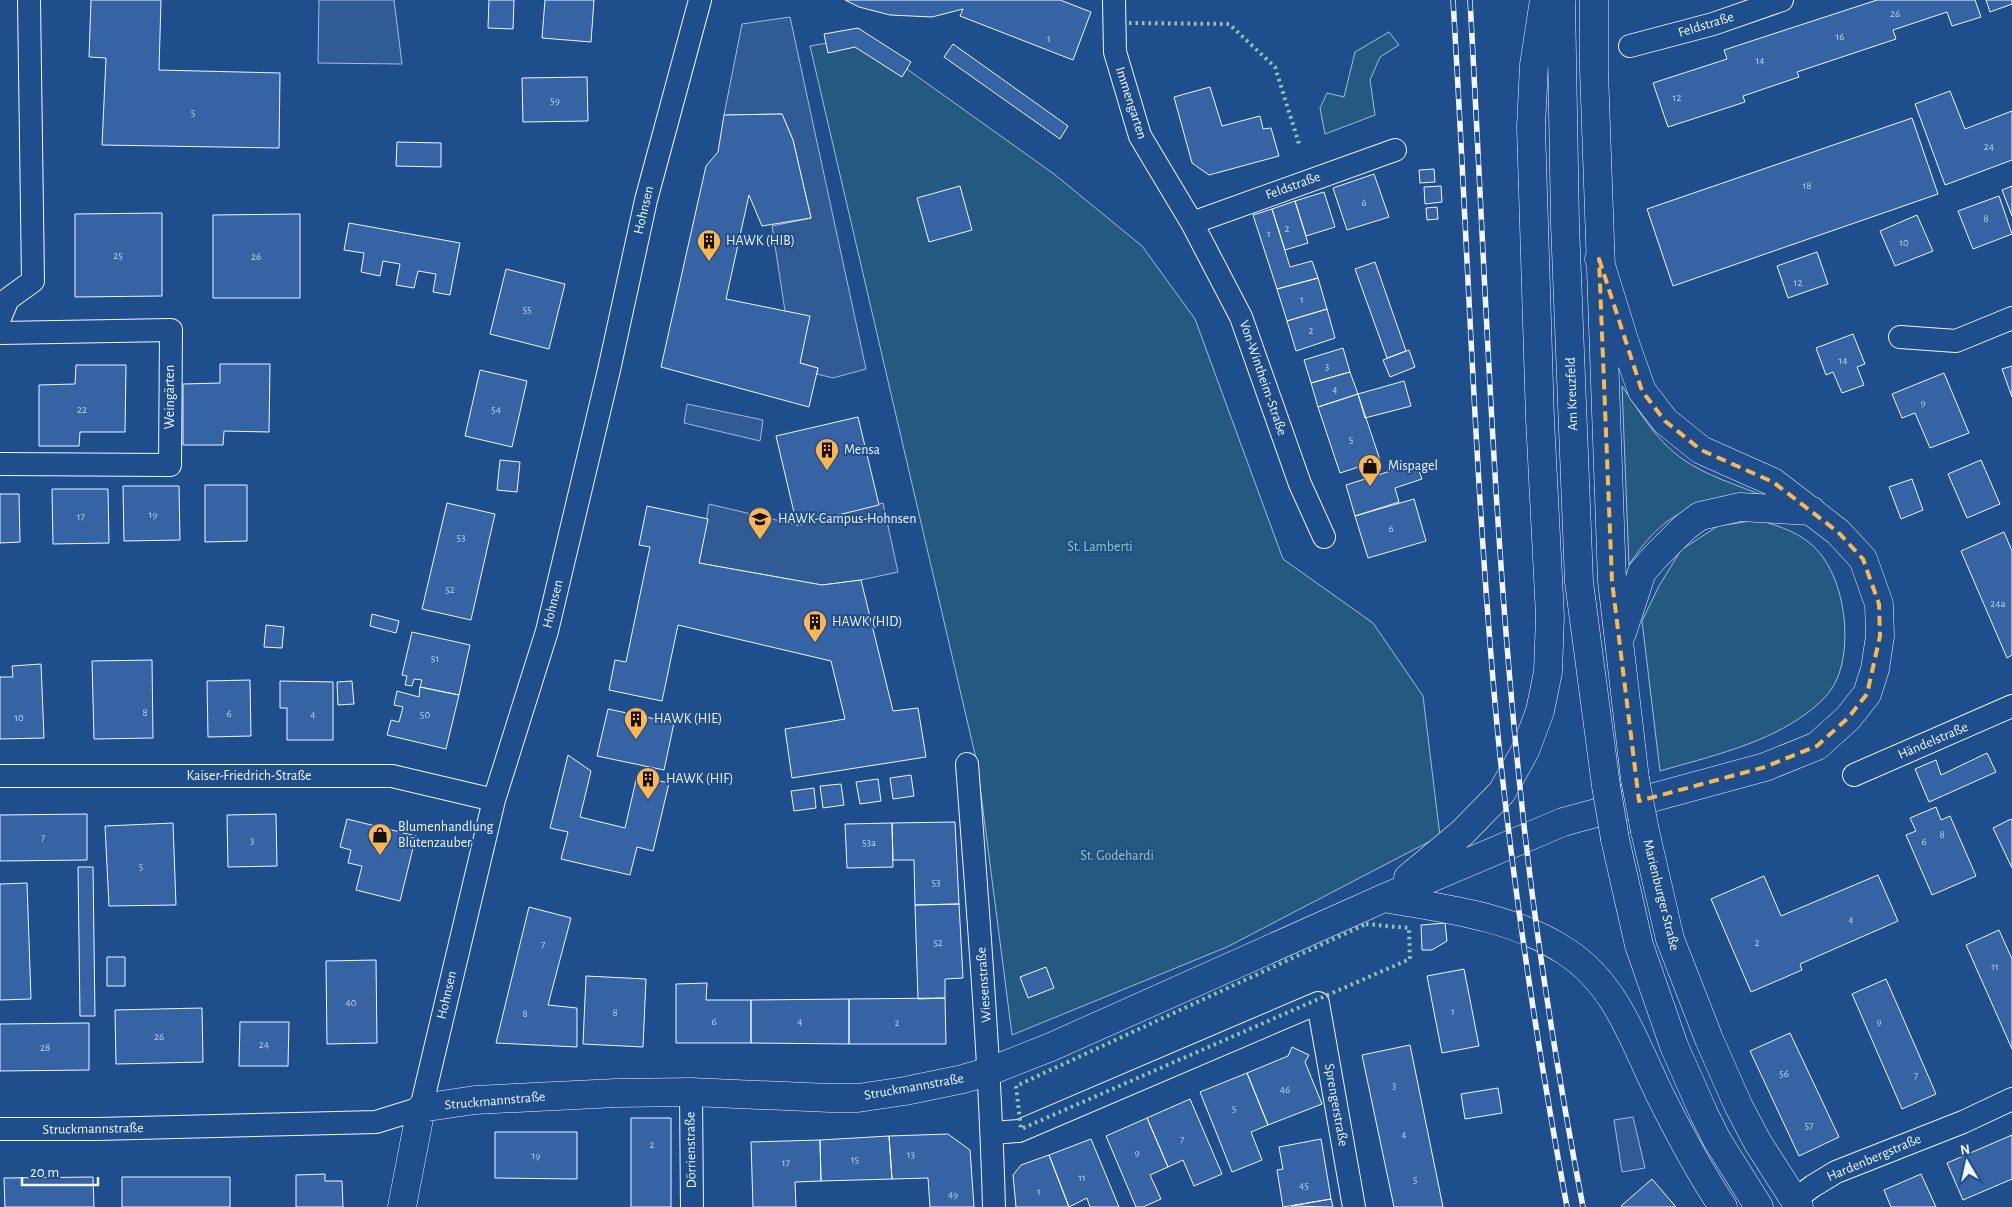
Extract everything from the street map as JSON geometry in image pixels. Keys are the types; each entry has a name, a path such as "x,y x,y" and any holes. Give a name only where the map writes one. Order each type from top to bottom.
{"main road":[{"path":"1384,898 1462,833 1502,792 1524,751 1540,712 1548,672 1550,616 1540,419 1531,127 1534,65 1544,0"},
{"name":"Am Kreuzfeld","path":"1561,0 1565,224 1579,582 1606,786 1615,839 1638,945 1674,1046 1717,1140 1760,1207"},
{"path":"1594,0 1599,259 1612,581 1618,647"},
{"path":"1384,898 1563,822 1765,766 1817,746 1848,718 1867,694 1875,669 1880,636 1879,604 1863,559 1838,532 1773,482 1701,450 1665,420 1642,391 1599,259"},
{"path":"1618,647 1642,572 1685,527 1700,516 1740,507 1812,511"},
{"name":"Marienburger Straße","path":"1618,647 1635,778 1670,939 1734,1096 1754,1136 1796,1203"},
{"path":"1384,898 1487,918 1538,936 1576,959 1590,972 1617,1005 1685,1145 1723,1207"},
{"name":"Struckmannstraße","path":"421,1108 474,1100 616,1093 691,1092 858,1098 906,1092 990,1071 1051,1047 1384,898"},
{"name":"Hohnsen","path":"402,1207 421,1108"}],"street":[{"path":"0,318 8,299 33,281 29,0"},
{"name":"Hohnsen","path":"421,1108 494,800 546,631 609,370 646,200 700,0"},
{"name":"Immengarten","path":"1114,0 1115,52 1140,136 1192,223"},
{"name":"Feldstraße","path":"1630,46 1713,24 1782,0"},
{"name":"Feldstraße","path":"1192,223 1395,150"},
{"name":"Von-Wintheim-Straße","path":"1192,223 1241,317 1300,484 1324,537"},
{"path":"1900,337 1956,341 2012,318"},
{"name":"Weingärten","path":"0,333 171,330 170,465 0,464"},
{"name":"Händelstraße","path":"1854,775 2012,706"},
{"name":"Wiesenstraße","path":"967,764 990,1071 994,1207"},
{"name":"Kaiser-Friedrich-Straße","path":"0,776 392,776 494,800"},
{"name":"Sprengerstraße","path":"992,1132 1019,1131 1318,1003 1354,1207"},
{"name":"Dörrienstraße","path":"691,1092 692,1207"},
{"name":"Hardenbergstraße","path":"1796,1203 1812,1186 1836,1172 1962,1122 2012,1099"},
{"name":"Struckmannstraße","path":"0,1129 107,1129 376,1122 421,1108"}],"highlighted area":[{"path":"1599,259 1642,391 1665,421 1701,450 1773,482 1838,532 1863,559 1879,604 1880,636 1867,694 1848,718 1817,746 1765,767 1639,801 1612,581"}],"green space":[{"path":"1389,32 1399,45 1380,57 1370,80 1375,115 1325,134 1320,108 1327,93 1344,97 1355,52"},
{"name":"St. Lamberti","path":"862,37 1054,174 1142,246 1195,319 1283,559 1373,623 1423,696 1440,836 1227,947 1012,1035 977,763 810,46"},
{"path":"1622,386 1656,434 1681,458 1711,475 1766,497 1710,505 1682,513 1672,518 1656,531 1629,565"},
{"path":"1757,520 1784,528 1809,542 1830,568 1841,599 1844,616 1844,649 1842,665 1837,679 1828,694 1816,706 1791,724 1755,741 1717,755 1660,771 1642,621 1659,586 1681,550 1718,526"}],"shaded area":[{"path":"319,0 394,0 402,64 318,63"},
{"path":"790,17 866,369 833,378 817,374 818,368 800,363 809,317 785,311 772,226 811,218 793,140 782,114 724,115 742,24"},
{"path":"687,404 763,420 760,441 684,423"},
{"path":"883,503 898,572 861,580 822,585 699,563 709,504 797,525"},
{"path":"1633,1117 1645,1168 1622,1172 1614,1120"}],"building":[{"path":"91,0 161,0 159,70 280,73 279,148 102,145 106,58 89,57"},
{"path":"489,0 514,0 513,29 488,28"},
{"path":"545,0 594,0 591,42 542,38"},
{"path":"845,0 1060,0 1091,12 1073,60 960,16 963,9 932,17 890,15 859,7"},
{"path":"1877,0 1975,0 1981,17 1952,26 1947,12 1893,30 1896,39 1797,72 1799,77 1743,96 1745,102 1668,127 1653,83 1727,59 1724,50"},
{"path":"1986,0 2012,0 2012,4 1990,12"},
{"path":"858,28 911,62 902,77 855,47 828,53 824,34"},
{"path":"953,44 1068,126 1060,139 944,57"},
{"path":"587,77 588,121 523,122 522,78"},
{"path":"1210,87 1222,126 1260,116 1263,129 1271,128 1279,156 1209,175 1192,163 1174,97"},
{"path":"1950,91 1965,129 2012,111 2012,160 1945,185 1915,104"},
{"name":"HAWK (HIB)","path":"782,114 793,140 811,218 762,226 749,195 726,299 810,316 800,363 818,368 809,407 661,367 706,166 718,152 724,115"},
{"path":"1912,118 1938,194 1673,286 1647,209"},
{"path":"397,142 441,143 441,167 396,166"},
{"path":"1434,169 1435,182 1420,183 1419,170"},
{"path":"1374,174 1389,217 1347,230 1333,188"},
{"path":"960,186 972,230 929,242 917,198"},
{"path":"1441,186 1442,202 1425,204 1424,187"},
{"path":"2012,186 2012,216 2002,190"},
{"path":"1324,192 1335,227 1306,236 1295,201"},
{"path":"1999,196 2012,234 1973,249 1958,211"},
{"path":"1295,201 1308,243 1285,250 1272,209"},
{"path":"1437,207 1438,219 1427,220 1426,208"},
{"path":"1272,209 1290,267 1312,261 1318,278 1277,289 1253,215"},
{"path":"162,213 162,296 75,297 75,214"},
{"path":"300,214 300,298 213,298 213,215"},
{"path":"1917,215 1933,251 1895,266 1880,231"},
{"path":"349,223 460,243 450,295 433,292 436,274 418,271 414,288 396,285 400,264 383,261 380,276 361,272 364,253 344,250"},
{"path":"1817,252 1828,284 1788,298 1777,266"},
{"path":"1375,262 1406,351 1387,358 1355,269"},
{"path":"506,269 565,284 549,349 490,334"},
{"path":"1318,278 1327,309 1287,321 1277,289"},
{"path":"1327,309 1335,338 1296,351 1287,321"},
{"path":"1853,334 1865,364 1857,367 1864,385 1842,393 1833,372 1826,375 1816,348"},
{"path":"1343,348 1350,372 1311,383 1304,360"},
{"path":"1409,350 1415,367 1390,377 1383,360"},
{"path":"220,364 270,364 269,432 224,431 223,445 183,445 183,384 220,383"},
{"path":"76,365 126,365 125,432 80,432 79,446 39,446 39,385 75,384"},
{"path":"2012,366 2012,397 2002,369"},
{"path":"480,370 527,381 512,447 465,436"},
{"path":"1350,372 1358,394 1318,407 1311,383"},
{"path":"1944,373 1969,433 1930,448 1915,413 1902,418 1892,394"},
{"path":"1404,381 1411,406 1365,418 1358,394"},
{"path":"1358,394 1380,460 1340,473 1318,407"},
{"name":"Mensa","path":"858,417 879,505 797,525 776,436"},
{"path":"500,460 520,462 517,492 497,490"},
{"path":"1981,460 2000,504 1967,518 1948,474"},
{"path":"1416,463 1422,479 1395,488 1399,502 1355,516 1346,485"},
{"path":"1912,479 1923,510 1901,519 1889,487"},
{"path":"205,485 247,485 247,541 205,542"},
{"path":"123,486 179,486 180,540 124,541"},
{"path":"52,489 108,489 109,543 53,544"},
{"path":"0,494 19,494 20,542 0,543"},
{"path":"1414,499 1426,541 1368,558 1355,516"},
{"path":"447,503 495,514 471,620 422,609"},
{"name":"HAWK (HID)","path":"647,506 708,519 699,563 822,585 861,580 893,711 918,708 926,757 792,778 785,729 845,719 831,661 678,625 662,701 609,690 615,660 626,662 650,547 639,545"},
{"path":"2004,532 2012,551 2012,655 2007,658 1961,551"},
{"path":"372,614 399,621 396,633 370,626"},
{"path":"266,625 284,627 282,648 264,647"},
{"path":"412,632 470,645 459,695 420,687 422,680 414,679 412,686 405,685 407,676 402,675"},
{"path":"152,660 153,738 94,739 92,661"},
{"path":"41,664 44,738 0,739 0,677 13,677 12,666"},
{"path":"250,680 251,736 208,737 207,681"},
{"path":"280,681 333,682 333,740 287,740 287,708 280,708"},
{"path":"352,681 354,704 338,705 337,682"},
{"path":"420,687 459,695 446,749 387,735 391,720 399,722 403,707 394,705 397,691 419,697"},
{"name":"HAWK (HIE)","path":"608,709 674,723 664,770 597,756"},
{"path":"1987,753 1996,772 1929,802 1915,769 1936,760 1941,775"},
{"name":"HAWK (HIF)","path":"568,755 591,771 580,817 625,828 637,776 669,783 653,851 637,847 630,875 561,859 568,832 550,828"},
{"path":"911,775 914,796 893,799 890,778"},
{"path":"878,779 881,801 860,804 856,782"},
{"path":"841,784 844,805 823,808 820,786"},
{"path":"814,788 816,808 794,811 791,791"},
{"path":"1936,807 1941,820 1950,816 1976,876 1932,895 1906,835 1916,831 1910,818"},
{"path":"87,814 87,860 0,861 0,815"},
{"path":"276,814 277,866 228,867 227,815"},
{"name":"Blumenhandlung Blütenzauber","path":"347,819 416,836 400,901 356,890 362,866 348,863 351,850 340,847"},
{"path":"2011,819 2012,821 2012,868 1993,828"},
{"path":"955,822 959,904 915,905 914,860 893,860 892,823"},
{"path":"173,823 176,905 109,906 105,826"},
{"path":"892,823 893,867 847,868 845,824"},
{"path":"78,867 93,867 95,1016 80,1016"},
{"path":"1878,875 1898,921 1800,964 1802,970 1751,992 1711,899 1764,876 1781,916"},
{"path":"27,883 31,999 0,1000 0,884"},
{"path":"959,904 963,978 945,979 945,998 918,999 915,905"},
{"path":"529,907 571,918 548,1005 577,1008 577,1047 496,1043"},
{"path":"1445,923 1447,941 1432,950 1422,950 1421,925"},
{"path":"1999,930 2012,959 2012,1049 1966,945"},
{"path":"107,957 125,957 125,986 107,986"},
{"path":"376,960 377,1043 327,1044 326,961"},
{"path":"1046,967 1054,988 1028,998 1020,977"},
{"path":"1464,969 1479,1046 1442,1053 1427,976"},
{"path":"586,976 646,979 643,1047 583,1044"},
{"path":"1886,979 1936,1094 1902,1109 1852,994"},
{"path":"707,983 706,1000 751,1000 751,1043 676,1043 676,984"},
{"path":"945,998 946,1044 849,1044 849,999"},
{"path":"849,999 849,1044 751,1043 751,1000"},
{"path":"202,1008 203,1062 116,1064 115,1010"},
{"path":"240,1022 289,1022 288,1066 239,1066"},
{"path":"89,1023 89,1070 0,1071 0,1024"},
{"path":"1790,1033 1839,1137 1799,1156 1750,1051"},
{"path":"1410,1045 1443,1207 1394,1207 1362,1055"},
{"path":"1292,1047 1309,1055 1305,1062 1322,1104 1268,1125 1247,1073 1288,1056"},
{"path":"1247,1073 1268,1125 1251,1132 1262,1160 1232,1172 1200,1092"},
{"path":"1498,1088 1502,1113 1465,1119 1461,1094"},
{"path":"1190,1099 1222,1174 1194,1186 1183,1160 1168,1167 1147,1118"},
{"path":"631,1118 671,1118 671,1207 631,1207"},
{"path":"1147,1118 1168,1167 1150,1175 1161,1199 1143,1207 1136,1207 1106,1136"},
{"path":"495,1132 577,1132 577,1179 495,1178"},
{"path":"948,1134 970,1150 974,1207 930,1207 928,1178 892,1179 889,1136"},
{"path":"2012,1135 2012,1179 1963,1200 1947,1163"},
{"path":"889,1136 892,1179 821,1181 820,1140"},
{"path":"1091,1139 1119,1207 1090,1207 1087,1198 1069,1207 1049,1155"},
{"path":"1321,1139 1331,1199 1283,1207 1277,1170 1283,1169 1279,1147"},
{"path":"820,1140 821,1181 795,1182 796,1207 753,1207 751,1142"},
{"path":"1049,1155 1069,1207 1016,1207 1013,1175 1021,1165"},
{"path":"325,1174 325,1181 342,1181 343,1207 296,1207 296,1175"},
{"path":"1921,1174 1936,1207 1891,1207 1884,1190"},
{"path":"93,1177 94,1207 5,1207 4,1178"},
{"path":"122,1177 230,1177 230,1207 122,1207"},
{"path":"1652,1179 1676,1207 1621,1206"},
{"path":"1331,1199 1333,1207 1291,1206"}],"railway":[{"path":"1453,0 1483,553 1498,736 1511,854 1528,972 1546,1090 1567,1207"},
{"path":"1470,0 1491,399 1511,698 1540,952 1564,1105 1583,1207"}],"hedge":[{"path":"1129,23 1229,24 1275,67 1300,147"},
{"path":"1366,924 1409,928 1410,959 1021,1129 1016,1086 1366,924"}],"place":[{"name":"HAWK (HIB)","path":"709,262"},
{"name":"Mensa","path":"827,471"},
{"name":"Mispagel","path":"1370,487"},
{"name":"HAWK-Campus-Hohnsen","path":"760,540"},
{"name":"HAWK (HID)","path":"815,643"},
{"name":"HAWK (HIE)","path":"636,740"},
{"name":"HAWK (HIF)","path":"648,800"},
{"name":"Blumenhandlung Blütenzauber","path":"380,856"}],"park label":[{"name":"St. Godehardi","path":"1117,856"}]}
